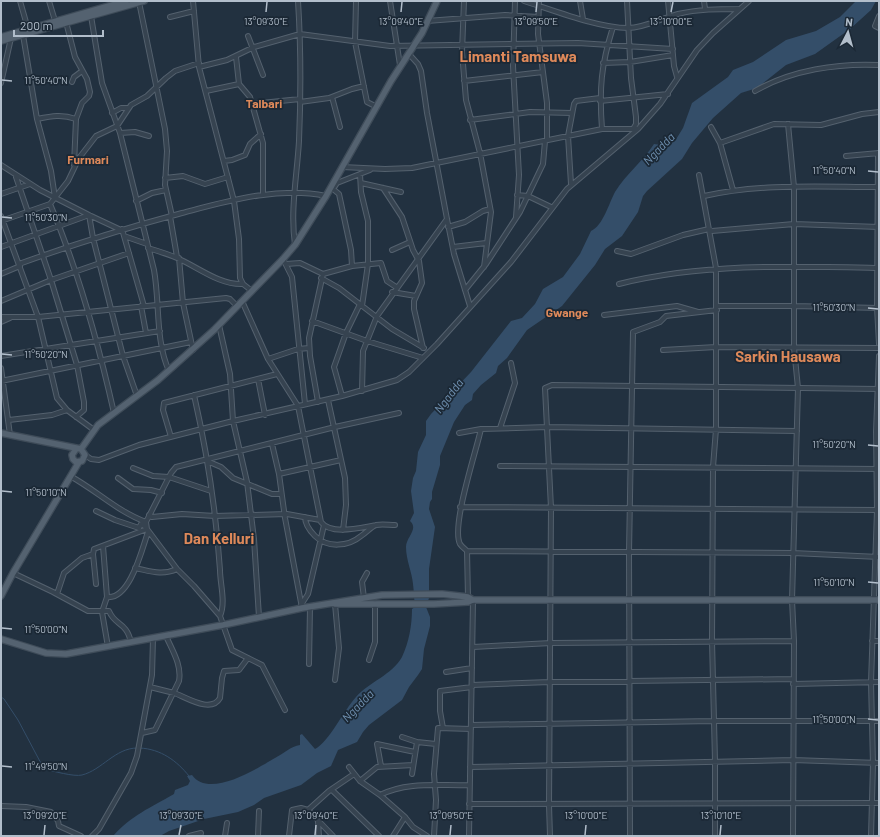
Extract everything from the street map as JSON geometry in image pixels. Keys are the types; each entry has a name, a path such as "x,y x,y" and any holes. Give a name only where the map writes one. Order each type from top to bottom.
{"main road":[{"path":"1,41 126,1"},
{"path":"69,477 73,459 72,455 94,430 169,371 193,350 242,300 285,261 331,188 341,167 400,65 415,44 437,1"},
{"path":"1,36 91,16 141,2"},
{"path":"1,433 78,449 85,455 83,460 69,477 47,517 13,572 1,596"},
{"path":"73,459 80,462"},
{"path":"1,637 28,649 56,654 76,653 223,625 302,606 310,607 335,604 400,593 433,594 471,599 550,601 876,600"},
{"path":"335,604 434,604 468,602 471,599"}],"street":[{"path":"20,1 26,22"},
{"path":"49,1 55,23"},
{"path":"193,1 199,65 234,201 239,239 239,269 243,284"},
{"path":"295,245 293,217 300,101 300,34 298,1"},
{"path":"356,1 355,42 367,102 376,107"},
{"path":"390,1 400,65"},
{"path":"464,1 462,45 464,81 470,120 480,153 490,208 484,267"},
{"path":"514,1 513,75 519,175 516,217"},
{"path":"524,1 539,3 561,14 613,27 630,28 669,16 705,9 740,9"},
{"path":"580,1 583,19"},
{"path":"627,1 630,28 630,62 636,117 635,129"},
{"path":"668,1 673,55 677,77"},
{"path":"704,1 705,9"},
{"path":"85,455 91,459 100,460 139,445 233,421 362,391 397,380 409,372 429,352 518,253 551,207 572,184 635,129 668,94 677,77 697,50 740,9 744,3 749,1"},
{"path":"141,2 156,89 165,129 167,151 165,178 166,190 178,258 183,303 193,350"},
{"path":"465,290 484,267 516,217 528,196 542,164 546,141 547,112 539,44 539,3"},
{"path":"170,17 194,11"},
{"path":"428,21 514,15 538,17"},
{"path":"91,16 102,83 120,133 156,278 161,347 163,358 169,371"},
{"path":"879,16 875,21 875,26 879,28"},
{"path":"66,22 75,57 87,79 90,92 89,96 82,104 76,119 74,168"},
{"path":"602,129 600,100 602,63 613,27"},
{"path":"24,34 38,119 51,171 55,198"},
{"path":"94,430 67,410 57,398 38,316 2,219 50,204 79,158 96,136 117,126 128,108 156,89 175,71 236,57 253,47 300,34 355,42 398,46 415,44 539,44 673,48"},
{"path":"248,36 263,75"},
{"path":"1,83 11,38"},
{"path":"409,54 418,64 421,71 448,226 470,306"},
{"path":"602,63 630,62 673,55"},
{"path":"236,57 239,84 250,97 261,134 264,154 263,195"},
{"path":"1,63 7,61"},
{"path":"755,90 795,74 822,68 863,64 879,65"},
{"path":"72,82 74,77 82,71"},
{"path":"464,81 543,72"},
{"path":"206,91 239,84"},
{"path":"252,104 332,97 352,88 364,86"},
{"path":"572,184 568,136 572,112 576,102 668,94"},
{"path":"332,97 340,128"},
{"path":"112,113 121,108 128,108"},
{"path":"470,120 516,113 572,112"},
{"path":"720,143 761,127 774,124 821,125 862,114 879,112"},
{"path":"38,119 56,115 76,119"},
{"path":"788,124 794,187 794,348 798,388 792,600 794,641 792,720 793,836"},
{"path":"711,127 720,143 732,190"},
{"path":"341,167 374,169 412,168 602,129 635,129"},
{"path":"120,133 135,132 149,136"},
{"path":"224,162 245,155 250,144 261,134"},
{"path":"846,156 878,153 879,344"},
{"path":"1,165 55,198 122,229"},
{"path":"352,266 351,250 339,194 331,188 337,183 374,169"},
{"path":"342,396 334,367 346,333 361,305 368,264 368,214 361,192 360,174"},
{"path":"699,175 716,268 717,308 715,387 716,429 713,467 712,641 715,836"},
{"path":"165,178 183,176 205,184 228,177"},
{"path":"16,177 51,280 77,365 84,402 84,410 76,417"},
{"path":"361,183 401,192"},
{"path":"1,194 30,184"},
{"path":"704,196 732,190 794,187 879,188"},
{"path":"383,188 402,217 420,267 422,282 416,296 414,309 423,348"},
{"path":"136,201 152,193 166,190"},
{"path":"1,274 67,246 171,216 263,195 294,192 326,196"},
{"path":"517,195 528,196 551,207"},
{"path":"50,204 60,226 89,311 98,341 114,413"},
{"path":"448,226 465,222 490,208"},
{"path":"1,247 89,215"},
{"path":"89,215 93,238 123,356 137,396"},
{"path":"362,391 361,362 367,341 377,316 392,292 447,219"},
{"path":"617,251 631,254 683,235 709,229 712,231 794,224 879,227"},
{"path":"122,229 142,306 146,333"},
{"path":"124,236 178,258 213,276 232,283 243,284 252,291"},
{"path":"392,250 410,242"},
{"path":"453,247 486,243"},
{"path":"1,301 75,271 129,253"},
{"path":"285,261 300,263 322,276 399,334 429,352"},
{"path":"285,261 292,277 298,349 305,404"},
{"path":"322,276 352,266 383,264 387,281 396,287"},
{"path":"619,284 641,278 716,268 879,268"},
{"path":"318,402 309,348 312,321 322,276"},
{"path":"392,292 416,296"},
{"path":"1,317 38,316 142,306 158,306 226,298 230,299 236,306"},
{"path":"242,300 268,359 298,406 320,520 324,525 343,530 376,525 395,525"},
{"path":"604,315 677,306 700,313"},
{"path":"630,836 629,552 633,332 660,322 666,316 700,313 717,308 794,306 878,308"},
{"path":"1,322 11,317"},
{"path":"312,321 367,341 423,358"},
{"path":"219,325 226,352 233,421 247,482 259,617"},
{"path":"1,356 160,331"},
{"path":"2,380 50,372 161,347 191,342"},
{"path":"663,350 716,347 879,348"},
{"path":"268,359 298,349 309,348"},
{"path":"871,836 873,764 872,641 876,600 879,356"},
{"path":"500,428 515,383 511,363"},
{"path":"1,368 10,435"},
{"path":"171,437 164,410 164,403 277,374"},
{"path":"258,379 265,414"},
{"path":"550,836 548,805 551,643 551,508 546,388 552,385 879,389"},
{"path":"194,395 202,429 215,516 222,591 220,616"},
{"path":"328,400 346,482 343,530"},
{"path":"9,420 52,415 67,410"},
{"path":"106,597 115,596 124,589 135,568 147,528 149,515 176,467 335,427 398,413"},
{"path":"458,433 481,429 548,427 631,427 797,431"},
{"path":"469,836 473,647 467,551 460,544 459,538 460,507 481,429"},
{"path":"272,444 280,494 296,569 302,606"},
{"path":"206,460 222,467 233,478 247,482 272,494 280,494"},
{"path":"278,474 341,460"},
{"path":"500,466 877,469"},
{"path":"133,468 153,476 169,477 211,491"},
{"path":"69,477 88,485 147,528 177,569 220,616 232,650 236,654 262,665 285,710"},
{"path":"118,478 133,489 151,490 162,493"},
{"path":"460,507 630,507 878,510"},
{"path":"96,511 115,520 139,528 141,524 147,528"},
{"path":"149,515 152,517 182,514 251,516 294,514 305,518 320,520"},
{"path":"305,518 306,524 320,540 334,544 350,542 358,539 376,525"},
{"path":"302,606 308,594 324,525"},
{"path":"96,584 93,554 94,549 147,528"},
{"path":"104,546 106,597 102,612 108,647"},
{"path":"467,551 550,550 793,553 877,557"},
{"path":"57,594 65,571 82,558 93,554"},
{"path":"135,568 154,573 167,573 177,569"},
{"path":"13,572 88,611 109,611 113,618 127,629 131,642"},
{"path":"364,598 362,582 367,573"},
{"path":"369,660 375,642 375,603"},
{"path":"335,604 339,648 335,680"},
{"path":"309,664 310,607"},
{"path":"142,733 155,730 174,693 180,676 177,658 166,636"},
{"path":"92,836 103,823 131,773 142,733 150,687 153,665 153,638"},
{"path":"473,647 551,643 794,641"},
{"path":"872,641 879,641"},
{"path":"150,687 174,693 196,702 209,704 215,703 220,698 224,671 240,670 248,658"},
{"path":"446,672 472,668"},
{"path":"443,728 440,711 440,691 472,686 550,682 712,680 879,682"},
{"path":"434,836 436,800 436,744 438,728 550,723 792,720 879,721"},
{"path":"402,737 418,742 436,744"},
{"path":"412,774 412,765 418,742"},
{"path":"381,766 377,744 415,752"},
{"path":"470,767 549,764 630,764 793,760 873,764 879,763"},
{"path":"360,781 377,767 412,765"},
{"path":"349,768 360,781 380,795 413,826 427,836"},
{"path":"308,810 354,774"},
{"path":"380,795 404,787 470,785"},
{"path":"332,790 379,836"},
{"path":"469,804 715,804 792,802 879,803"},
{"path":"1,806 26,807 51,812 58,821 59,826 81,836"},
{"path":"289,836 292,810 301,808 308,810 333,836"},
{"path":"258,836 259,811"},
{"path":"393,836 405,817"},
{"path":"318,821 319,836"},
{"path":"225,836 227,823"},
{"path":"189,836 201,833 200,836"}],"water":[{"name":"Ngadda","path":"856,1 876,1 871,10 850,29 815,54 786,65 757,88 741,93 713,118 692,143 682,159 647,191 643,196 638,212 622,236 605,249 595,265 562,306 527,330 507,358 498,366 496,373 481,385 473,394 472,400 465,405 454,422 440,456 440,465 432,492 432,499 429,509 435,527 429,569 429,598 426,607 430,617 430,626 424,649 422,669 402,700 369,725 357,742 338,750 331,766 317,773 301,785 264,798 254,805 238,812 204,819 169,831 160,836 113,836 134,817 174,794 175,790 188,785 190,781 187,776 192,775 200,782 209,784 233,780 256,769 290,748 300,745 300,735 302,734 315,749 326,740 356,697 398,663 407,645 411,627 412,609 415,607 406,547 413,530 410,521 414,513 411,491 413,478 416,471 418,452 426,435 426,421 471,372 511,321 522,318 535,304 543,289 563,277 580,254 591,231 599,224 619,185 654,144 661,145 675,141 683,128 692,103 728,77 733,70 753,62 786,40 816,31 840,17"}],"waterway":[{"path":"1,697 4,699 18,720 44,769 69,775 82,775 96,769 115,755 129,749 137,748"},
{"path":"140,748 162,753 179,765 189,776"}],"district":[{"name":"Limanti Tamsuwa","path":"518,57"},
{"name":"Talbari","path":"264,104"},
{"name":"Furmari","path":"88,160"},
{"name":"Gwange","path":"567,313"},
{"name":"Sarkin Hausawa","path":"788,357"},
{"name":"Dan Kelluri","path":"219,539"}]}
